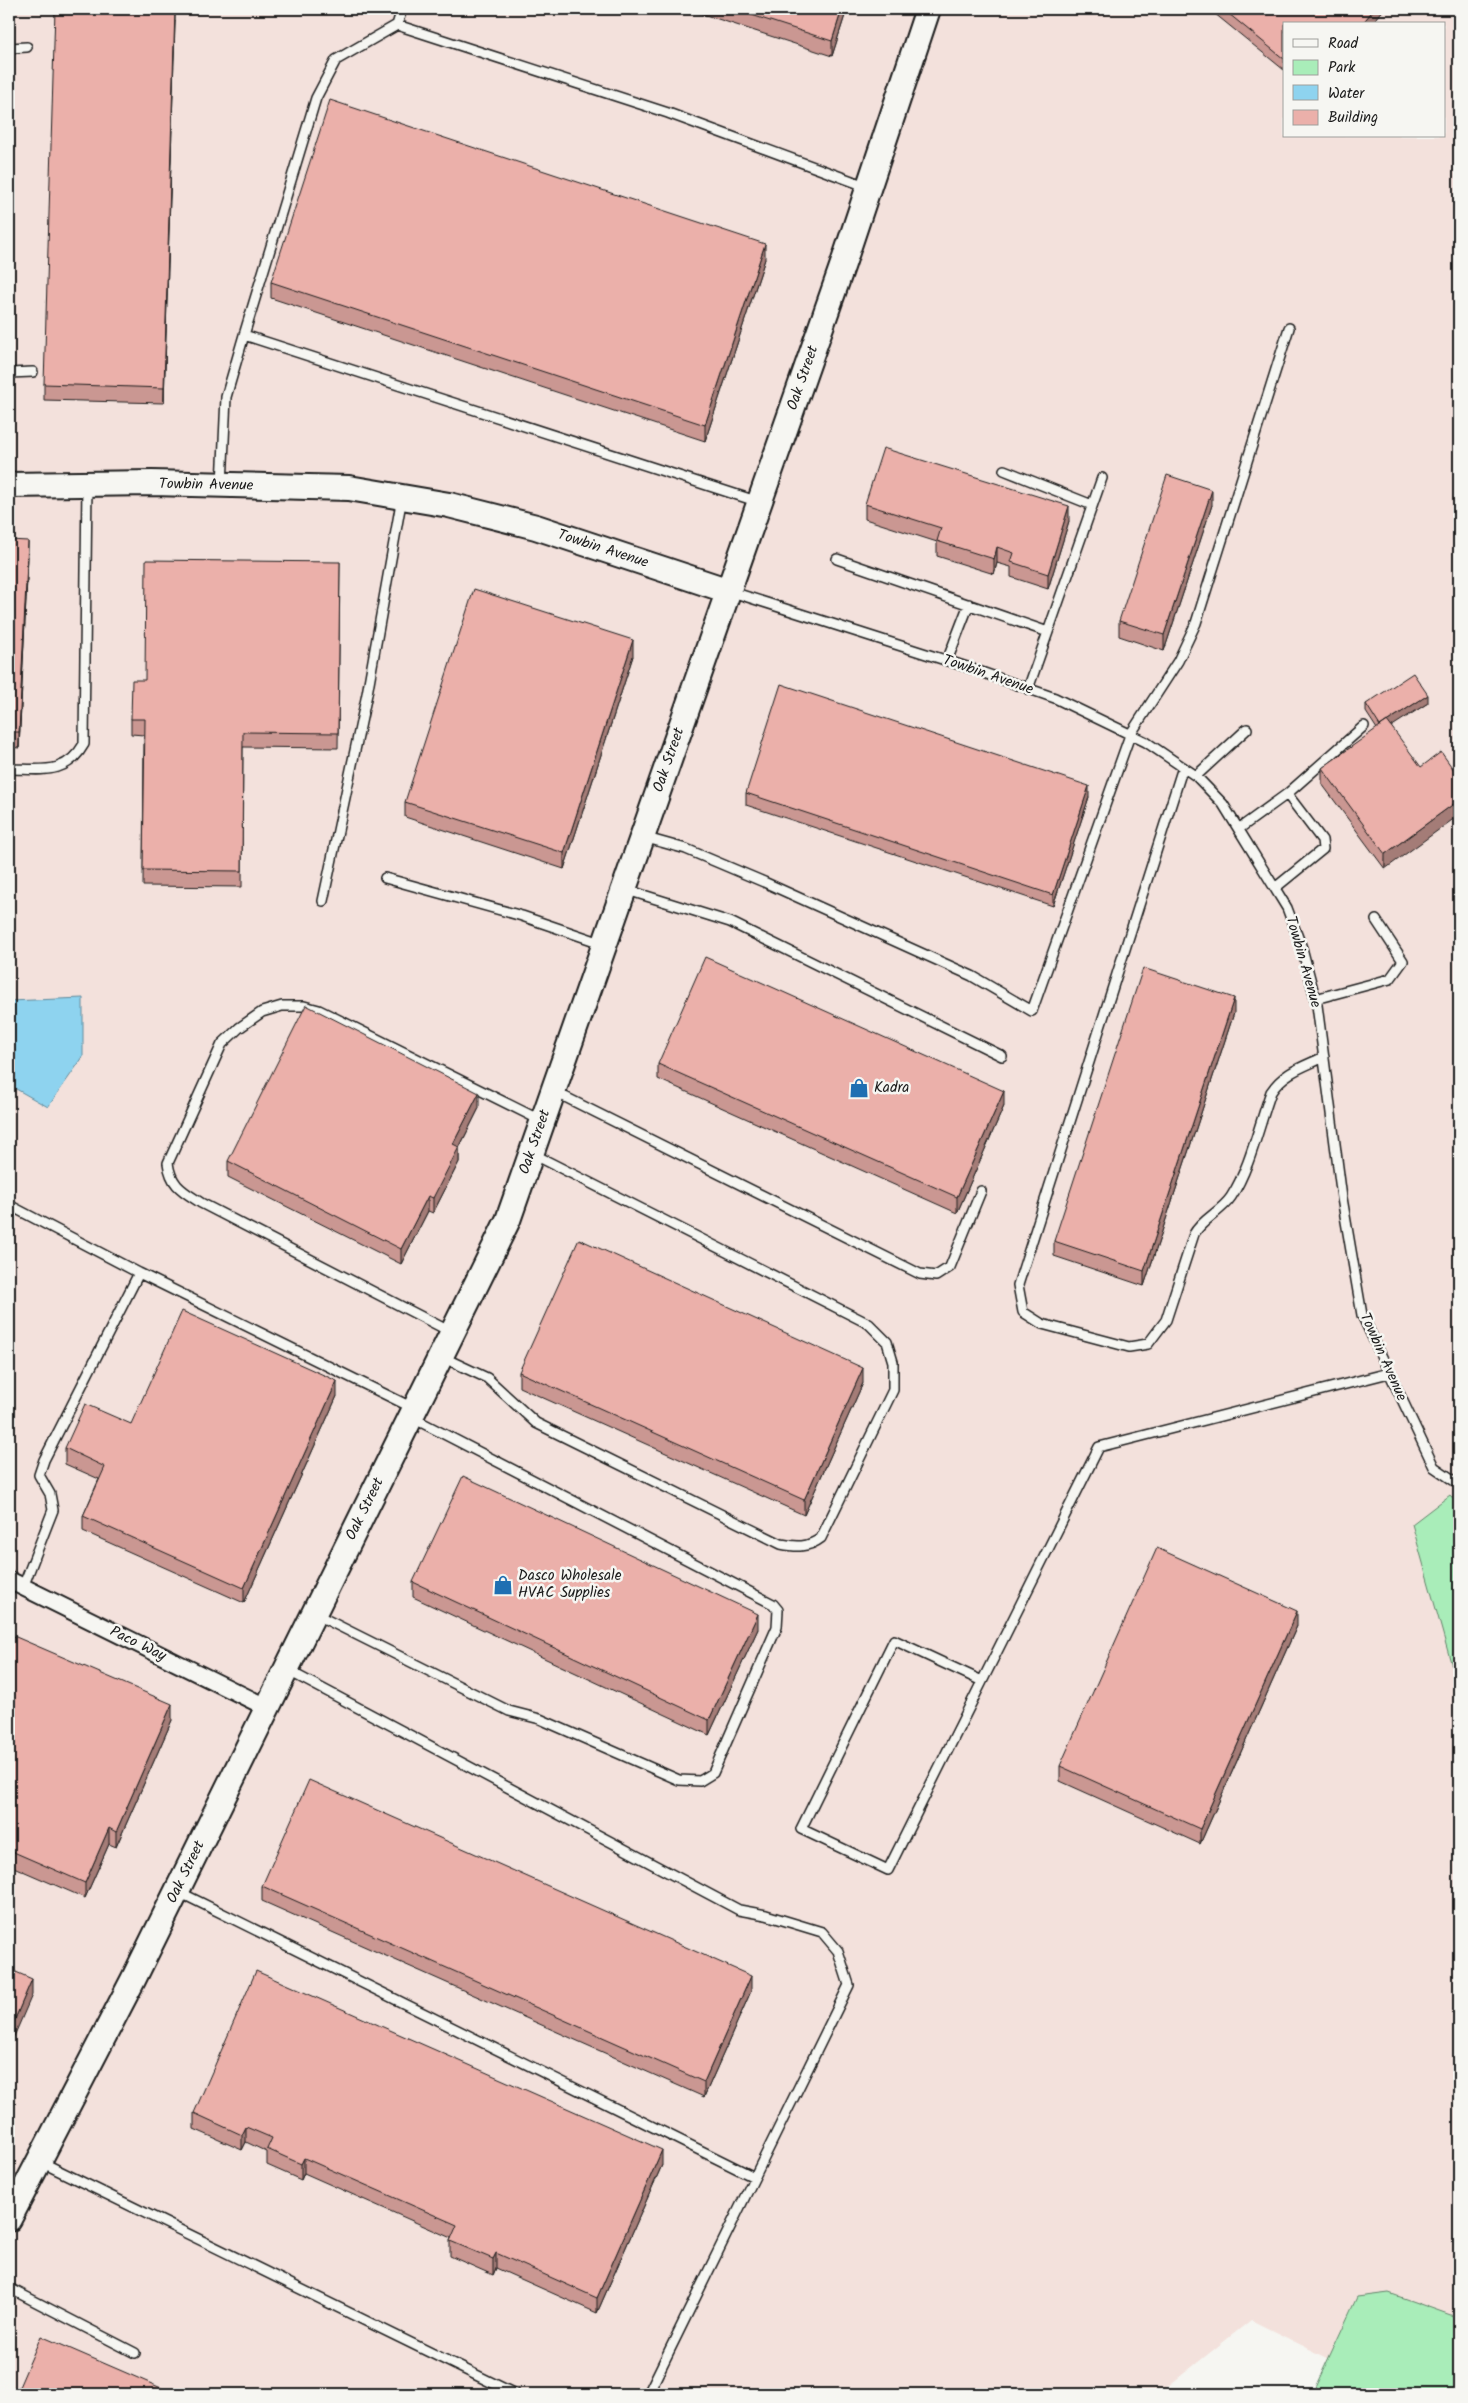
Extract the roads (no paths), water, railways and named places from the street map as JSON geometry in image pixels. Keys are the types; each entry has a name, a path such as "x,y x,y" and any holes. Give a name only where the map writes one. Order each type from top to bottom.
{"street":[{"name":"Oak Street","path":"9,2219 177,1891 508,1220 760,503 928,9"},
{"name":"Towbin Avenue","path":"9,485 222,485 349,488 449,505 536,527 729,591"},
{"name":"Paco Way","path":"16,1583 268,1708"}],"lane":[{"path":"222,485 226,396 316,98 336,60 397,25 402,9"},
{"path":"397,25 668,113 869,187"},
{"path":"9,48 27,47"},
{"path":"642,837 686,849 764,882 972,976 1032,1010 1130,735 1178,661 1196,623 1289,328"},
{"path":"244,335 760,503"},
{"path":"9,373 33,372"},
{"path":"1004,470 1092,505"},
{"path":"1028,688 1102,478"},
{"path":"9,769 51,769 63,766 76,757 84,744 87,484"},
{"path":"323,901 367,694 402,497"},
{"path":"838,559 1048,632"},
{"name":"Towbin Avenue","path":"729,591 947,660 1055,698 1146,742 1196,776 1223,804 1240,828 1287,908 1302,948 1316,999 1342,1198 1362,1315 1434,1467 1459,1484"},
{"path":"947,660 969,604"},
{"path":"1240,828 1287,794 1364,726"},
{"path":"1196,776 1247,729"},
{"path":"1183,767 1018,1284 1023,1312 1042,1324 1129,1347 1148,1344 1166,1320 1194,1234 1199,1225 1223,1207 1240,1180 1271,1092 1277,1082 1288,1073 1324,1058"},
{"path":"1276,888 1323,849 1322,840 1287,794"},
{"path":"385,878 522,916 604,944"},
{"path":"624,889 730,922 1002,1056"},
{"path":"1316,999 1390,979 1403,961 1376,920"},
{"path":"452,1333 201,1203 179,1189 169,1176 168,1163 222,1044 239,1028 262,1012 282,1006 304,1006 319,1010 542,1122"},
{"path":"553,1091 920,1274 936,1276 950,1267 981,1191"},
{"path":"441,1356 487,1378 536,1423 781,1544 790,1546 813,1544 821,1538 892,1390 892,1362 887,1342 869,1324 531,1153"},
{"path":"9,1205 413,1413 773,1604 778,1610 777,1627 713,1773 700,1781 679,1780 540,1720 509,1711 314,1614"},
{"path":"16,1583 53,1510 50,1494 40,1474 44,1460 138,1273"},
{"path":"982,1682 894,1640 801,1830 888,1870 1100,1447 1389,1373"},
{"path":"287,1670 739,1910 766,1915 822,1932 838,1950 848,1984 648,2394"},
{"path":"177,1891 754,2177"},
{"path":"39,2161 515,2394"},
{"path":"9,2288 135,2353"}],"water":[{"path":"83,998 83,1057 48,1107 9,1085 9,1001"}],"place":[{"name":"Kadra","path":"859,1088"},
{"name":"Dasco Wholesale HVAC Supplies","path":"503,1585"}]}
